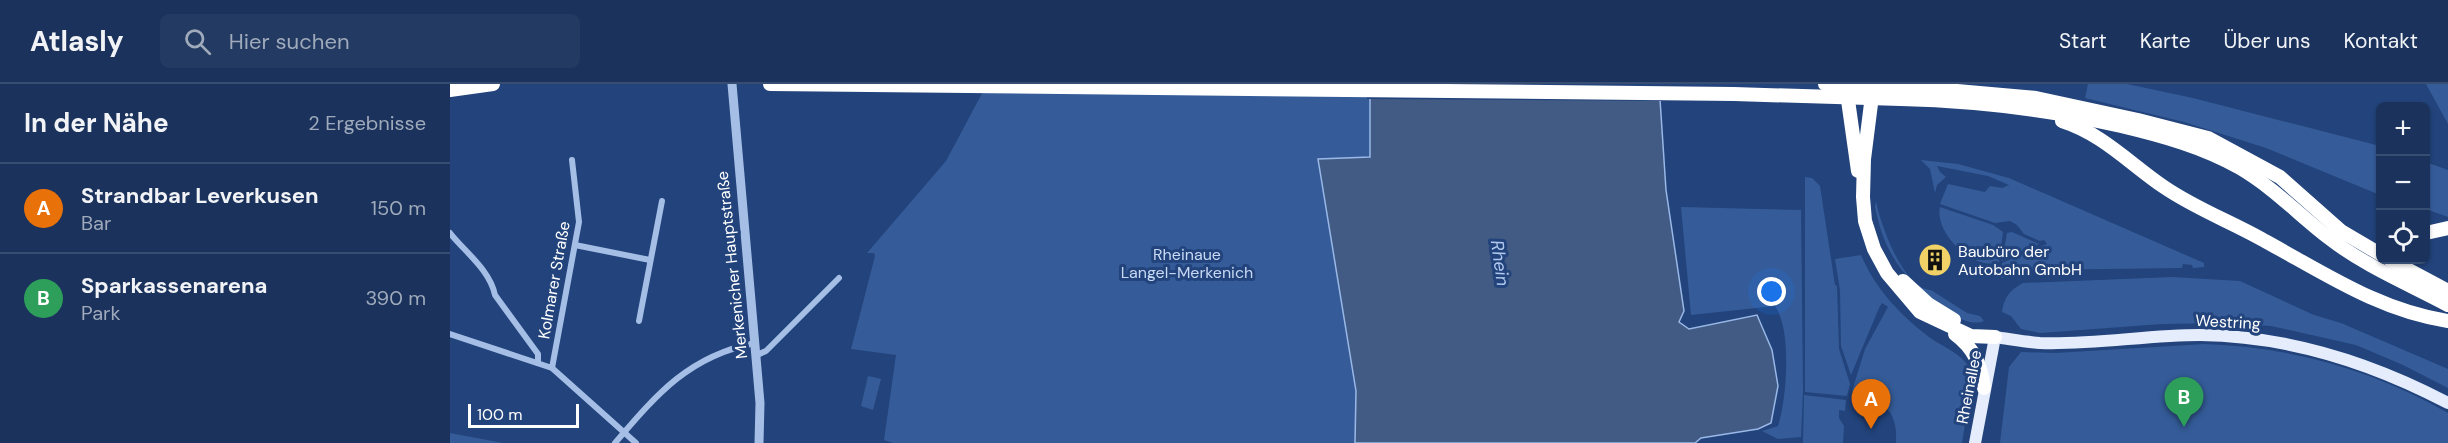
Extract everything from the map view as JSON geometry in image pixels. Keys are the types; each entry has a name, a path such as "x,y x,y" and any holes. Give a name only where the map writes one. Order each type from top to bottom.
{"highway":[{"path":"450,90 493,84"},
{"path":"770,84 1734,94 1901,93 2036,98 2208,138 2280,177 2341,231 2376,252"},
{"path":"1825,84 2052,112 2138,130 2207,151 2271,188 2329,238 2355,255 2448,305"},
{"path":"1845,84 1863,209 1869,235 1887,273 1912,304 1962,339 1972,351 1982,372 1984,388"},
{"path":"1863,209 1864,159 1873,84"},
{"path":"1880,84 1869,162 1868,191 1869,209 1878,240 1894,268 1913,291 1947,316 1995,337"},
{"path":"2012,106 2090,132 2185,201 2266,241 2373,300 2405,312 2448,321"},
{"path":"2430,232 2448,228"},
{"path":"2361,243 2376,243"},
{"path":"2397,264 2448,291"},
{"path":"1936,320 1971,336 1995,337"}],"main road":[{"name":"Westring","path":"1995,337 2055,343 2198,335 2276,342 2313,349 2357,362 2408,382 2448,403"},
{"name":"Rheinallee","path":"1975,443 1995,337"}],"street":[{"name":"Merkenicher Hauptstraße","path":"732,84 757,354 760,403 759,443"},
{"name":"Kolmarer Straße","path":"552,368 579,222 572,160"},
{"path":"639,321 662,201"},
{"path":"450,233 493,286 495,295 538,354 538,363"},
{"path":"575,245 650,260"},
{"path":"757,354 766,351 839,278"},
{"path":"450,334 552,368 636,443"},
{"path":"615,443 659,393 694,365 714,355 756,343"}],"green space":[{"name":"Rheinaue Langel-Merkenich","path":"987,84 1487,84 1524,443 893,443 884,440 896,355 851,349 875,256 874,253 867,253 946,161"},
{"path":"2088,84 2127,84 2193,98 2376,145 2376,193 2266,148 2184,122 2085,98"},
{"path":"2426,84 2448,84 2448,124"},
{"path":"1921,160 1958,164 2009,178 2204,263 2204,267 2193,268 2192,265 2183,264 2182,268 2029,270 2002,278 2000,276 2002,263 2047,244 2044,240 2040,241 2024,234 2017,225 2010,221 1995,223 1940,204 1948,184 1985,192 1990,186 2002,188 2009,185 1988,176 1937,166 1946,177 1937,185 1935,193 1930,169"},
{"path":"2430,163 2448,170 2448,217 2430,210"},
{"path":"1805,177 1812,178 1820,186 1835,285 1837,286 1839,349 1850,384 1847,396 1805,392"},
{"path":"1876,201 1882,224 1894,253 1911,279 1967,313 1980,316 1984,321 1973,322 1961,319 1948,312 1910,280 1895,260 1885,241 1875,207"},
{"path":"1681,207 1801,210 1803,391 1801,437 1778,439 1762,431 1778,426 1784,399 1786,347 1784,331 1775,306 1691,315"},
{"path":"1940,207 1993,225 2003,232 1999,262 1989,264 1978,261 1967,256 1958,248 1943,228"},
{"path":"2012,232 2039,244 2002,261 2007,233"},
{"path":"1861,255 1873,279 1898,310 1929,337 1960,357 1970,368 1973,375 1962,443 1896,443 1894,422 1883,405 1882,398 1870,397 1859,408 1861,392 1852,391 1865,349 1888,307 1882,303 1879,308 1851,375 1841,346 1840,290 1835,259"},
{"path":"2172,277 2240,281 2314,315 2341,323 2448,369 2448,388 2356,345 2271,326 2221,323 2162,324 2040,333 2021,329 2011,316 2002,312 2008,294 2023,283"},
{"path":"2205,344 2269,350 2300,356 2361,373 2390,384 2448,413 2448,443 2000,443 2009,367 2021,352 2055,353"},
{"path":"868,376 881,379 873,410 861,406"},
{"path":"1804,395 1846,400 1845,411 1839,410 1839,418 1844,426 1843,443 1803,443"},
{"path":"450,433 503,443 450,443"}],"water":[{"name":"Rhein","path":"1370,84 1659,84 1666,190 1684,311 1679,322 1689,329 1757,315 1772,350 1778,386 1771,423 1758,429 1701,438 1695,443 1355,443 1356,391 1318,159 1370,157"}],"pier":[{"path":"1367,84 1662,84 1663,101 1367,99"}],"place":[{"name":"Baubüro der Autobahn GmbH","path":"1935,260"},
{"name":"Sparkassenarena","path":"2184,427"},
{"name":"Strandbar Leverkusen","path":"1871,429"}]}
